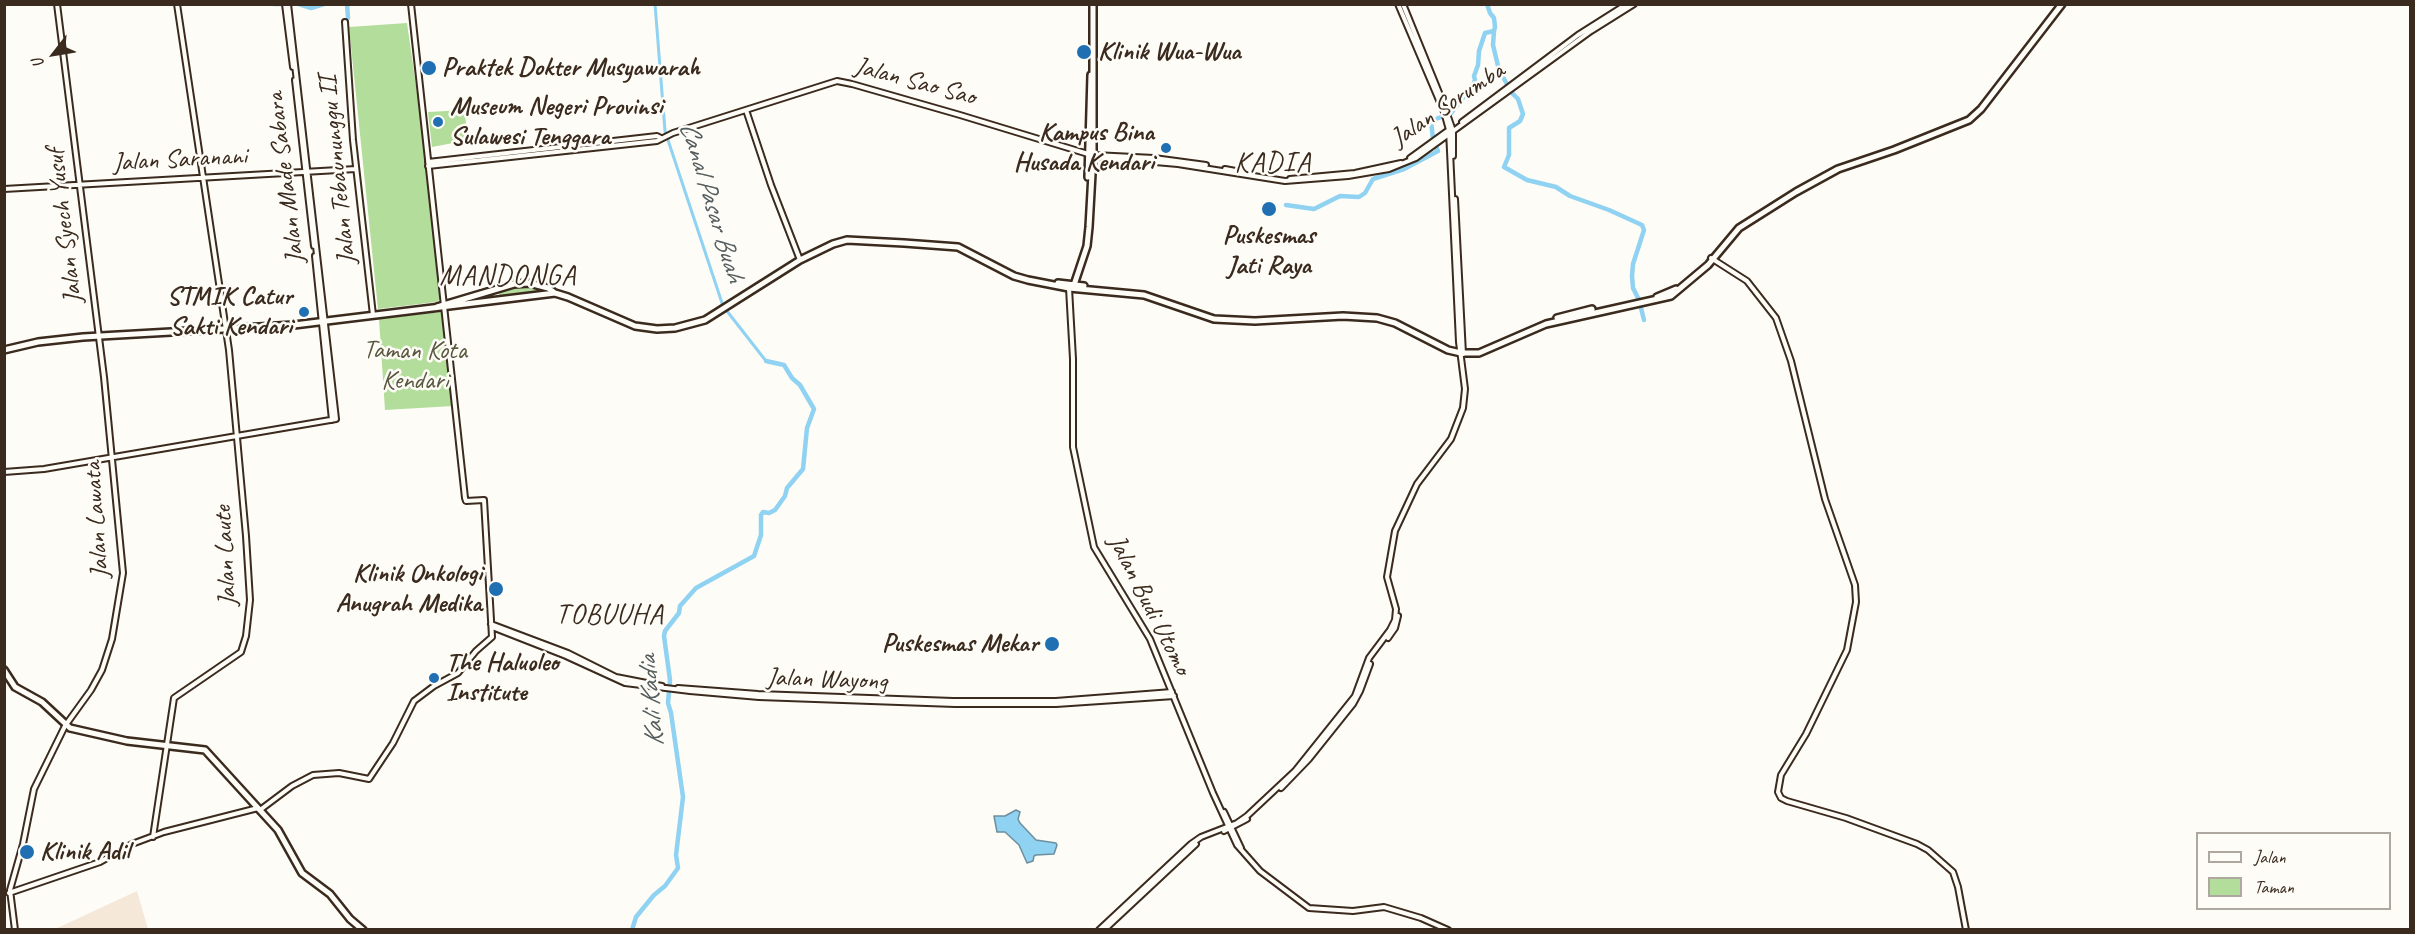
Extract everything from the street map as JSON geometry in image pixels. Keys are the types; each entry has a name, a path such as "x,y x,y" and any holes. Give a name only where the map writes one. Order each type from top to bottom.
{"highway":[{"path":"1071,288 1086,235 1091,155 1091,4"},
{"path":"1947,128 1970,116 1978,108 2057,4"},
{"path":"445,305 514,284 529,283 573,299 625,323 644,328 686,327 721,311 800,260 823,248 847,240 948,245 966,249 1012,274 1071,288 1138,292 1214,319 1244,321 1336,315 1391,321 1438,346 1462,352 1485,349 1531,327 1566,315 1640,302 1673,291 1712,259 1728,233 1743,221 1837,168 1969,120 1977,114 2062,4"},
{"path":"4,350 42,341 98,336 294,325 548,291"},
{"path":"4,670 15,687 42,702 65,726 103,737 205,750 286,840 302,873 330,894 346,916 363,930"}],"street":[{"name":"Jalan Syech Yusuf","path":"57,4 98,336"},
{"name":"Jalan Laute","path":"153,837 174,698 239,655 245,643 249,591 226,329 177,4"},
{"path":"15,930 9,893 100,862 132,844 153,837 196,823 259,810 292,786 313,775 337,773 369,779 395,741 414,701 460,671 476,651 490,640 483,499 467,501 465,499 411,4"},
{"path":"1102,930 1194,845 1256,811 1309,759 1353,704 1372,658 1395,628 1398,609 1389,580 1396,530 1415,489 1453,439 1464,408 1466,383 1462,352 1451,131 1400,4"},
{"name":"Jalan Sorumba","path":"1091,155 1210,168 1273,180 1302,180 1389,169 1407,163 1509,90 1578,35 1627,4"},
{"path":"1509,90 1591,31 1634,4"},
{"name":"Jalan Made Sabara","path":"237,435 334,419 287,7"},
{"name":"Jalan Tebaununggu II","path":"345,22 356,169 373,315"},
{"name":"Jalan Sao Sao","path":"428,164 657,136 661,138 829,82 845,82 1091,155"},
{"name":"Jalan Sorumba","path":"1451,131 1493,101"},
{"path":"746,110 771,185 800,260"},
{"name":"Jalan Saranani","path":"4,189 356,169"},
{"path":"1712,259 1743,278 1776,318 1796,378 1825,499 1855,585 1856,602 1847,651 1806,734 1781,775 1778,792 1781,798 1787,801 1846,818 1928,850 1953,872 1966,930"},
{"name":"Jalan Budi Utomo","path":"1071,288 1073,447 1092,542 1100,561 1146,631 1212,790 1242,849 1260,871 1309,908 1353,911 1377,907 1389,908 1421,918 1448,930"},
{"name":"Jalan Lawata","path":"9,893 34,789 65,726 91,690 102,670 112,639 118,608 123,573 113,458 98,336"},
{"path":"4,472 44,469 237,435"},
{"name":"Jalan Wayong","path":"491,626 625,683 759,697 918,702 1056,701 1173,694"}],"shaded area":[{"path":"137,891 148,929 55,929"}],"green space":[{"path":"407,23 427,162 441,299 436,302 378,309 349,27"},
{"path":"464,110 469,140 432,147 428,112"},
{"path":"521,287 538,287 547,290 500,297 499,293"},
{"name":"Taman Kota Kendari","path":"441,312 453,406 385,410 379,319"}],"water":[{"path":"1016,810 1020,812 1018,819 1020,823 1036,840 1056,843 1054,854 1036,855 1033,861 1027,863 1019,845 1005,832 997,832 994,816 1005,816"}],"waterway":[{"path":"274,4 292,4"},
{"path":"299,4 311,8 324,4"},
{"path":"347,4 348,18"},
{"name":"Canal Pasar Buah","path":"655,4 665,131 723,306 766,361"},
{"path":"1286,205 1314,209 1340,196 1359,197 1365,193 1373,179 1404,169 1438,151 1433,139 1431,121 1451,113 1473,85 1485,33 1494,31 1495,27 1494,18 1487,4"},
{"path":"1494,31 1493,45 1499,70 1518,99 1523,114 1520,121 1509,128 1509,155 1504,167 1527,180 1556,187 1570,196 1642,225 1644,230 1633,264 1632,276 1633,288 1644,320"},
{"name":"Kali Kadia","path":"632,930 636,917 654,895 665,886 678,868 676,855 683,797 668,703 670,680 665,631 679,613 680,606 696,588 754,556 761,535 761,515 763,512 769,513 775,510 785,496 787,488 803,469 807,428 814,409 800,385 792,378 784,365 766,361"}],"place":[{"name":"Klinik Wua-Wua","path":"1084,52"},
{"name":"Praktek Dokter Musyawarah","path":"429,68"},
{"name":"Museum Negeri Provinsi Sulawesi Tenggara","path":"438,122"},
{"name":"Kampus Bina Husada Kendari","path":"1166,148"},
{"name":"Puskesmas Jati Raya","path":"1269,209"},
{"name":"STMIK Catur Sakti Kendari","path":"304,312"},
{"name":"Klinik Onkologi Anugrah Medika","path":"496,589"},
{"name":"Puskesmas Mekar","path":"1052,644"},
{"name":"The Haluoleo Institute","path":"434,678"},
{"name":"Klinik Adil","path":"27,852"}],"district":[{"name":"KADIA","path":"1273,164"},
{"name":"MANDONGA","path":"508,277"},
{"name":"TOBUUHA","path":"610,616"}]}
